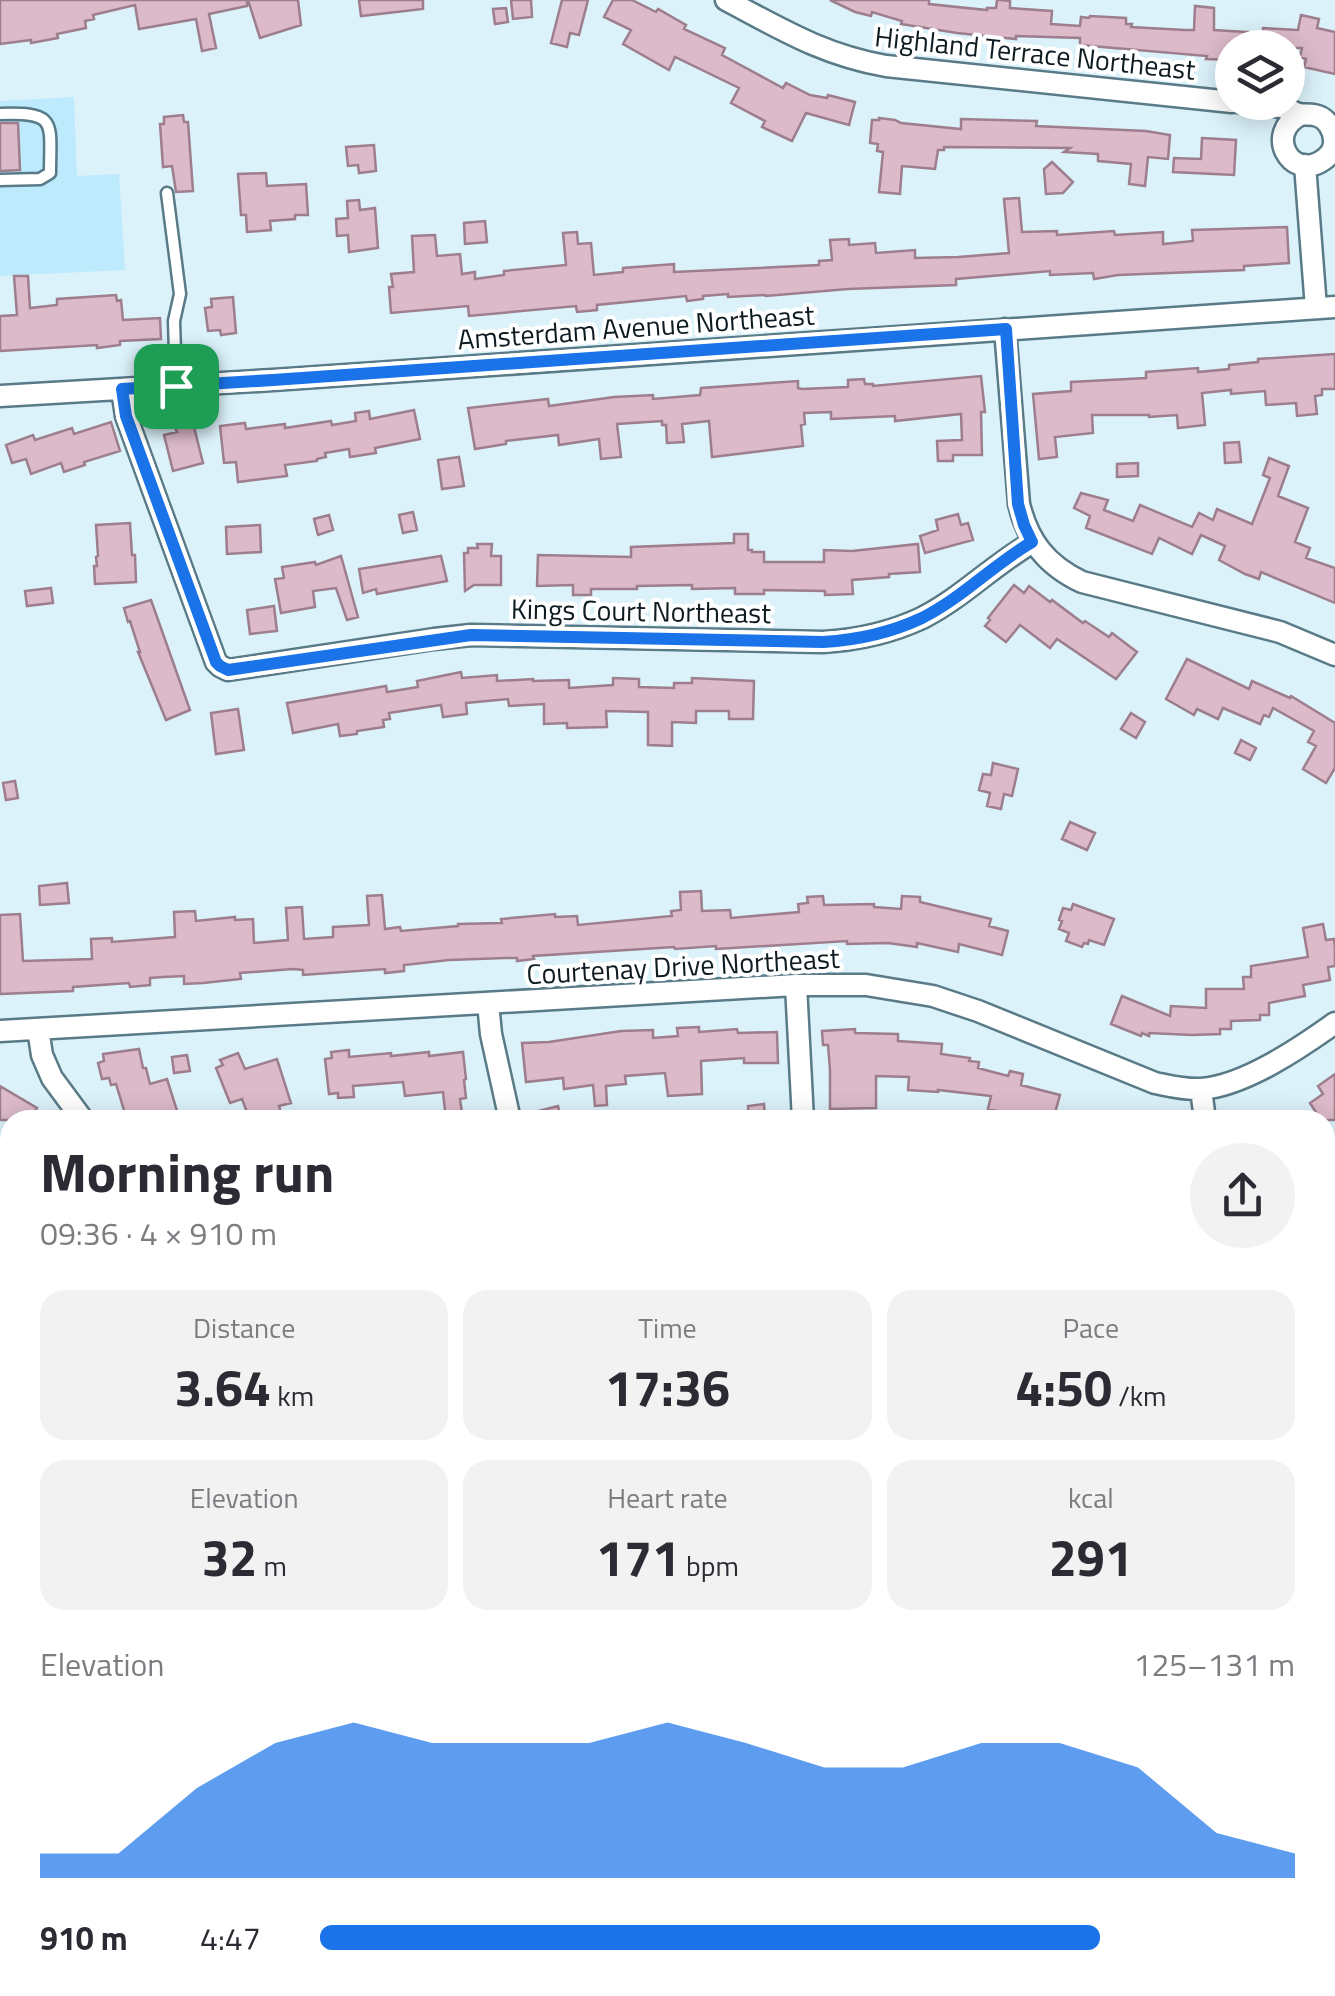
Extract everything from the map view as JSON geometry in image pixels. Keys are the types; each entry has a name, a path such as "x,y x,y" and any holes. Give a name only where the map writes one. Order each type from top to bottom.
{"street":[{"name":"Highland Terrace Northeast","path":"726,0 811,45 856,61 1215,100"},
{"name":"Highland Terrace Northeast","path":"1305,115 1320,116 1328,123 1334,142 1324,160 1305,165"},
{"path":"1291,120 1282,136 1283,147 1295,162 1305,165 1326,307"},
{"name":"Amsterdam Avenue Northeast","path":"0,396 1326,307"},
{"path":"1006,329 1018,504 1032,542 1054,566 1082,582 1280,632 1335,654"},
{"name":"Kings Court Northeast","path":"122,389 126,416 216,662 228,670 471,635 856,640 924,617 1032,542"},
{"path":"796,985 802,1110"},
{"name":"Courtenay Drive Northeast","path":"0,1031 796,985 866,985 932,996 1154,1083 1201,1089 1228,1085 1253,1074 1335,1023"},
{"path":"488,1003 508,1110"},
{"path":"38,1029 42,1056 52,1078 76,1110"},
{"path":"1201,1089 1204,1110"}],"lane":[{"path":"0,114 43,117 50,126 50,173 40,178 0,180"},
{"path":"168,193 180,294 174,321 176,386"}],"shaded area":[{"path":"74,97 77,176 119,174 125,270 0,276 0,101"}],"building":[{"path":"0,0 247,0 247,6 209,14 216,48 202,51 196,19 139,29 135,5 93,15 94,19 85,21 86,28 57,34 58,38 0,44"},
{"path":"248,0 298,0 301,25 260,38"},
{"path":"359,0 423,0 423,9 361,16"},
{"path":"511,0 531,0 532,17 513,19"},
{"path":"562,0 588,0 579,35 570,33 567,47 551,43"},
{"path":"613,0 632,0 656,12 658,9 686,25 684,29 725,48 722,55 783,88 786,83 810,95 855,102 849,125 806,113 792,141 762,127 765,121 731,103 739,88 675,57 669,70 623,44 631,30 604,17"},
{"path":"830,0 929,0 929,4 987,10 996,8 1000,0 1010,1 1010,8 1052,11 1051,24 1080,26 1081,17 1090,16 1126,18 1131,27 1185,30 1194,30 1195,6 1214,8 1215,59 1080,45 1080,38 1016,39 957,33 901,24 902,21 872,12 871,16"},
{"path":"506,8 508,22 495,24 493,9"},
{"path":"1301,15 1319,19 1317,28 1335,32 1335,74 1305,67 1305,30 1298,30"},
{"path":"183,115 184,122 188,122 193,191 176,192 172,166 163,167 160,124 164,124 164,117"},
{"path":"961,119 1146,131 1170,135 1168,159 1148,157 1145,186 1129,184 1131,164 1098,161 1098,154 1064,152 1070,148 944,147 938,150 935,169 902,166 900,194 879,192 883,152 877,151 878,144 870,143 872,120 961,129"},
{"path":"0,123 18,123 20,170 0,171"},
{"path":"1202,138 1236,140 1234,175 1173,172 1174,158 1201,159"},
{"path":"374,145 376,171 359,173 358,165 348,166 346,147"},
{"path":"1052,162 1073,182 1063,193 1046,194 1044,169"},
{"path":"266,173 267,186 306,184 308,215 270,221 271,230 247,232 246,215 241,215 238,174"},
{"path":"1019,198 1022,232 1163,232 1163,244 1193,241 1192,230 1287,227 1289,263 1244,266 1244,270 1094,279 1093,273 1050,275 1050,271 956,279 956,285 766,296 728,294 687,301 686,296 597,305 597,310 577,312 576,306 469,316 468,306 391,313 391,274 414,272 412,236 435,235 437,256 460,254 462,274 475,272 475,279 504,275 504,271 566,265 563,233 577,232 578,244 591,243 594,275 674,264 674,272 819,265 819,261 832,260 830,240 849,239 849,245 875,243 876,253 915,250 915,258 958,257 1009,253 1004,199"},
{"path":"359,200 360,210 375,208 378,248 349,252 348,235 337,236 336,219 348,218 347,201"},
{"path":"485,221 487,242 465,244 464,223"},
{"path":"14,276 28,276 30,308 57,305 57,299 116,295 117,301 121,300 123,320 160,318 161,339 120,341 120,345 97,348 0,351 0,316 17,315"},
{"path":"233,297 236,333 221,335 220,330 208,331 205,308 212,307 211,299"},
{"path":"1335,354 1335,389 1322,389 1322,395 1315,396 1317,414 1297,416 1296,403 1266,405 1265,391 1202,393 1205,425 1178,428 1177,415 1092,415 1093,433 1055,437 1057,457 1039,459 1033,394 1071,391 1071,382 1146,378 1146,372 1198,368 1198,372 1229,369 1229,365 1258,359"},
{"path":"981,376 985,412 981,412 982,455 953,455 953,461 938,461 937,441 962,440 961,414 895,421 895,416 831,419 831,412 804,413 803,446 712,457 709,421 682,424 684,442 667,443 666,425 662,421 617,424 621,457 601,459 599,439 559,445 558,435 475,449 468,408 548,399 549,406 614,397 653,395 653,399 700,395 701,388 798,381 798,388 802,389 848,387 848,380 864,379 865,384 873,386"},
{"path":"414,410 420,439 375,448 376,453 350,457 349,449 325,453 326,457 317,461 285,465 287,476 238,482 236,462 224,463 220,426 245,423 246,429 285,424 285,428 331,421 332,425 356,421 355,413 369,411 370,419"},
{"path":"111,422 120,451 64,472 61,463 31,474 26,459 12,463 6,445 33,435 35,440 72,428 74,434"},
{"path":"193,423 203,463 173,471 164,435"},
{"path":"1239,442 1241,462 1225,463 1224,443"},
{"path":"459,457 464,486 442,489 438,460"},
{"path":"1269,458 1289,466 1278,496 1308,508 1295,542 1310,548 1306,558 1335,568 1335,603 1261,572 1259,579 1245,574 1219,560 1225,546 1201,535 1192,554 1159,538 1152,554 1086,528 1090,516 1074,508 1081,493 1108,500 1104,510 1133,521 1140,505 1192,527 1199,513 1213,520 1217,509 1252,524 1270,478 1263,475"},
{"path":"1138,463 1138,476 1117,477 1117,464"},
{"path":"413,512 417,530 403,533 399,515"},
{"path":"958,514 961,525 968,523 973,540 925,553 920,536 938,530 936,520"},
{"path":"329,515 333,530 318,535 314,519"},
{"path":"130,523 136,582 95,584 96,525"},
{"path":"260,525 261,552 227,554 226,527"},
{"path":"734,534 748,534 748,550 764,552 764,562 824,562 824,550 918,544 920,572 852,580 853,594 764,590 764,594 735,594 735,588 692,589 692,585 591,589 591,595 573,595 573,585 537,586 538,555 631,557 631,547 734,543"},
{"path":"477,544 492,544 491,556 501,556 501,585 474,585 465,591 464,553 468,553 468,548 478,548"},
{"path":"341,556 358,617 347,620 336,588 313,591 315,607 281,613 275,579 284,578 282,567 315,562 316,565"},
{"path":"441,556 447,581 363,593 359,569"},
{"path":"1014,585 1024,593 1029,586 1083,623 1109,637 1112,633 1137,652 1116,679 1057,639 1050,648 1020,625 1006,642 985,626"},
{"path":"51,588 53,603 27,606 25,591"},
{"path":"151,600 190,710 166,720 124,608"},
{"path":"274,606 277,631 250,634 247,610"},
{"path":"1187,659 1249,689 1252,681 1291,696 1335,723 1335,768 1326,783 1303,769 1316,746 1308,742 1314,731 1273,708 1260,724 1223,708 1218,719 1197,709 1194,715 1166,699"},
{"path":"461,672 462,678 497,675 497,681 569,680 569,688 613,685 613,678 639,679 639,687 674,688 674,683 692,683 692,678 754,681 753,719 729,719 729,711 696,711 696,723 672,722 672,746 648,745 648,712 606,711 607,727 567,728 567,723 544,724 544,704 509,706 508,699 466,703 467,714 443,717 441,705 389,713 390,719 383,720 384,727 357,734 340,736 338,724 293,733 287,703 386,686 387,692 418,687 417,681"},
{"path":"238,709 244,750 216,754 211,713"},
{"path":"1131,713 1145,722 1136,738 1121,729"},
{"path":"1241,740 1256,748 1250,760 1235,753"},
{"path":"993,763 1018,769 1012,796 1004,794 1001,809 987,806 990,793 979,790 983,774 991,775"},
{"path":"15,781 18,798 6,800 3,783"},
{"path":"1070,822 1095,833 1087,850 1062,839"},
{"path":"67,883 69,903 40,905 39,886"},
{"path":"701,891 702,911 730,910 731,918 799,912 798,904 808,903 807,897 823,896 824,905 874,904 901,909 902,896 920,897 920,902 991,919 989,926 1008,931 1002,955 959,944 958,952 917,943 917,947 847,941 716,949 674,947 533,956 534,959 517,961 449,960 404,965 404,971 385,973 385,969 303,975 303,970 293,969 240,973 241,979 203,983 184,984 184,976 163,977 150,978 150,985 130,987 129,983 73,987 73,991 0,994 0,915 20,914 23,961 92,959 91,939 112,938 112,942 175,937 174,912 195,911 196,921 253,919 254,943 288,940 286,908 302,907 304,939 333,937 333,927 369,925 367,896 382,895 385,929 400,927 401,931 502,923 501,919 555,914 577,916 578,925 672,916 671,911 681,910 680,892"},
{"path":"1073,904 1114,919 1104,945 1089,940 1082,947 1066,941 1069,933 1059,929 1059,920 1063,908 1071,910"},
{"path":"1323,924 1326,940 1334,939 1335,966 1328,967 1330,980 1303,985 1305,996 1269,1003 1269,1015 1260,1015 1260,1020 1231,1021 1231,1029 1220,1029 1220,1034 1192,1035 1141,1036 1111,1024 1122,996 1170,1016 1171,1006 1206,1008 1206,989 1244,989 1243,977 1251,977 1251,966 1308,957 1303,928"},
{"path":"699,1027 699,1032 777,1032 778,1063 744,1063 744,1058 701,1061 702,1094 668,1096 665,1073 625,1076 626,1084 606,1086 607,1105 595,1106 593,1085 564,1089 563,1078 526,1082 522,1043 621,1031 653,1030 653,1038 678,1036 677,1028"},
{"path":"855,1029 855,1033 898,1034 898,1041 942,1044 941,1054 970,1058 969,1061 979,1062 978,1068 1008,1076 1010,1071 1023,1074 1021,1085 1060,1095 1056,1110 992,1110 988,1109 991,1096 908,1090 909,1077 876,1076 876,1108 830,1109 828,1045 823,1045 822,1031"},
{"path":"139,1049 150,1084 167,1079 177,1110 124,1110 116,1084 111,1085 109,1078 102,1079 98,1063 104,1061 103,1054"},
{"path":"349,1050 349,1057 463,1052 466,1098 460,1099 462,1110 445,1110 443,1092 405,1096 403,1082 353,1086 354,1097 338,1098 338,1093 329,1094 325,1059 332,1058 331,1052"},
{"path":"238,1053 245,1069 277,1059 291,1103 279,1106 280,1110 246,1110 242,1099 230,1103 216,1068 223,1065 220,1060"},
{"path":"187,1055 190,1071 174,1073 172,1057"},
{"path":"1335,1074 1335,1110 1315,1110 1310,1103 1323,1094 1318,1086"},
{"path":"0,1086 37,1108 36,1110 0,1110"},
{"path":"764,1104 764,1110 748,1110 748,1106"}],"route":[{"path":"1006,329 1018,504 1032,542 924,617 856,640 471,635 228,670 216,662 126,416 122,389 176,386 1006,329"}]}
